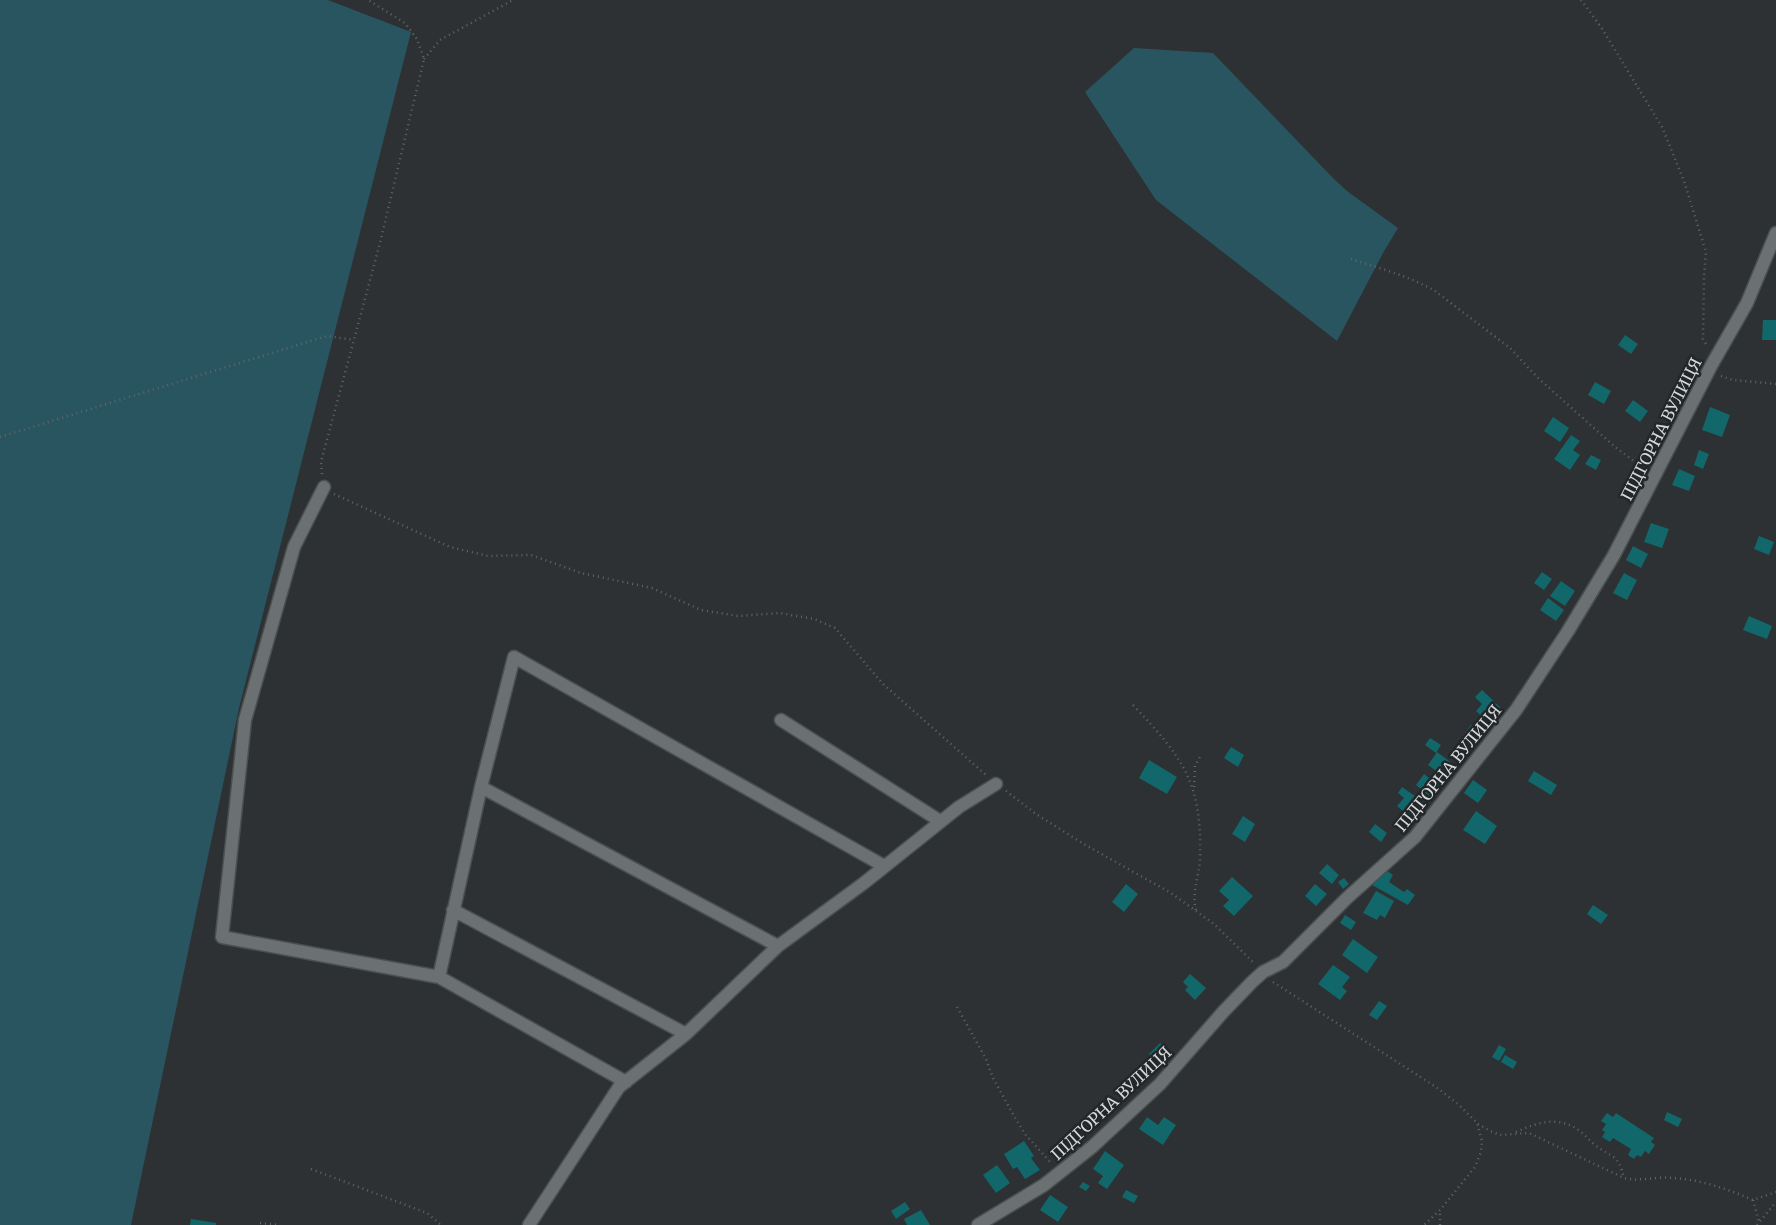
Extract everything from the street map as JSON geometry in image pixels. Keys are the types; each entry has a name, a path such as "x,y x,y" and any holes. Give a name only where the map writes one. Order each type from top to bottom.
{"street":[{"name":"ПІДГОРНА ВУЛИЦЯ","path":"978,1225 1030,1194 1062,1172 1092,1147 1160,1084 1224,1011 1263,972 1283,962 1347,898 1415,837 1516,710 1568,631 1614,555 1711,366 1747,303 1776,233"},
{"path":"324,487 294,548 245,720 222,937 439,977 626,1082"},
{"path":"439,977 481,787 514,657 884,866"},
{"path":"781,720 940,821"},
{"path":"529,1225 619,1087 686,1034 778,946 864,883 940,821 996,784"},
{"path":"481,787 778,946"},
{"path":"453,910 686,1034"}],"path":[{"path":"368,0 405,23 417,39 424,60"},
{"path":"513,0 440,40 424,60 380,243 321,462 324,487 337,496 450,547 488,556 531,555 581,572 652,588 701,610 738,616 780,613 814,619 835,628 883,684 951,742 996,784 1036,814 1082,843 1171,893 1214,924 1275,985 1436,1087 1490,1132 1500,1135 1529,1133 1631,1180 1675,1178 1732,1191 1753,1200 1776,1192"},
{"path":"1581,0 1602,27 1662,128 1684,180 1706,252 1704,339 1709,350 1711,366 1719,376 1733,380 1776,384"},
{"path":"1351,259 1386,270 1422,284 1434,291 1510,348 1537,377 1614,446 1644,469 1656,474"},
{"path":"0,437 327,336 354,340"},
{"path":"1133,705 1174,752 1188,773 1194,791 1199,814 1200,838 1198,878 1193,899 1196,911"},
{"path":"1194,791 1195,766 1201,754"},
{"path":"957,1007 986,1058 993,1078 1025,1134 1062,1172"},
{"path":"1514,1133 1551,1121 1570,1125 1616,1158 1624,1178"},
{"path":"1424,1225 1440,1210 1476,1167 1482,1141 1477,1123"},
{"path":"311,1169 427,1214 442,1225"},
{"path":"1753,1200 1758,1224"},
{"path":"1758,1224 1776,1202"},
{"path":"1440,1210 1440,1225"},
{"path":"260,1223 280,1225"}],"shaded area":[{"path":"0,0 328,0 411,32 239,708 131,1225 0,1225"},
{"path":"1134,48 1213,53 1332,177 1347,191 1398,228 1337,341 1156,200 1085,92"}],"building":[{"path":"1763,320 1776,320 1776,340 1762,340"},
{"path":"1625,335 1638,344 1631,354 1618,345"},
{"path":"1595,382 1611,391 1604,404 1588,395"},
{"path":"1633,400 1648,411 1640,422 1625,411"},
{"path":"1710,407 1730,415 1722,437 1702,430"},
{"path":"1553,417 1569,428 1560,442 1544,431"},
{"path":"1571,435 1580,441 1573,450 1580,455 1570,470 1554,459"},
{"path":"1699,450 1709,454 1703,469 1694,465"},
{"path":"1591,455 1601,460 1596,470 1585,464"},
{"path":"1679,469 1695,476 1689,491 1672,485"},
{"path":"1651,523 1669,529 1662,548 1644,542"},
{"path":"1759,536 1774,542 1769,555 1754,549"},
{"path":"1633,546 1648,554 1641,568 1626,560"},
{"path":"1542,572 1552,579 1544,590 1534,583"},
{"path":"1624,573 1637,580 1627,600 1613,593"},
{"path":"1561,581 1575,591 1565,606 1550,596"},
{"path":"1548,598 1564,610 1556,621 1540,610"},
{"path":"1749,616 1772,626 1767,639 1743,630"},
{"path":"1482,690 1501,708 1488,722 1476,711 1482,704 1475,697"},
{"path":"1471,725 1479,731 1471,742 1463,736"},
{"path":"1430,738 1441,745 1436,753 1425,745"},
{"path":"1231,747 1244,755 1238,767 1224,758"},
{"path":"1437,752 1452,763 1443,776 1428,765"},
{"path":"1149,760 1177,777 1167,794 1139,778"},
{"path":"1534,771 1557,785 1551,795 1528,781"},
{"path":"1424,774 1435,783 1438,779 1444,784 1433,799 1416,785"},
{"path":"1473,780 1487,790 1478,803 1464,793"},
{"path":"1402,787 1425,803 1414,818 1411,817 1408,821 1400,816 1403,811 1397,806 1404,798 1398,793"},
{"path":"1476,811 1497,826 1485,844 1463,830"},
{"path":"1243,816 1255,824 1245,842 1232,834"},
{"path":"1375,824 1387,833 1381,842 1369,832"},
{"path":"1327,864 1339,875 1332,884 1319,873"},
{"path":"1386,870 1393,875 1389,882 1404,892 1407,889 1415,895 1408,905 1372,885"},
{"path":"1232,877 1253,896 1234,916 1223,906 1229,900 1219,891"},
{"path":"1344,878 1349,884 1343,889 1338,882"},
{"path":"1126,884 1138,894 1124,912 1112,902"},
{"path":"1315,884 1327,894 1316,906 1305,896"},
{"path":"1376,891 1394,901 1385,918 1380,915 1377,920 1363,913"},
{"path":"1593,905 1608,915 1601,924 1587,914"},
{"path":"1345,915 1356,922 1351,930 1340,923"},
{"path":"1353,939 1378,957 1367,973 1342,955"},
{"path":"1333,965 1350,977 1342,987 1347,991 1340,1000 1318,984"},
{"path":"1190,974 1206,988 1195,1000 1185,990 1188,987 1183,982"},
{"path":"1379,1001 1387,1006 1377,1020 1369,1015"},
{"path":"1160,1043 1173,1055 1162,1067 1149,1054"},
{"path":"1499,1045 1506,1049 1499,1061 1492,1057"},
{"path":"1505,1055 1517,1062 1513,1069 1501,1062"},
{"path":"1667,1112 1682,1119 1678,1127 1664,1120"},
{"path":"1607,1113 1613,1117 1616,1113 1654,1138 1651,1142 1655,1145 1649,1154 1645,1151 1641,1157 1637,1155 1634,1159 1628,1155 1631,1149 1613,1138 1610,1142 1602,1137 1605,1132 1602,1130 1606,1124 1601,1121"},
{"path":"1147,1117 1158,1125 1164,1117 1176,1125 1163,1145 1139,1129"},
{"path":"1024,1141 1034,1156 1031,1158 1040,1170 1025,1179 1017,1167 1013,1169 1004,1154"},
{"path":"1105,1151 1124,1165 1107,1189 1098,1183 1103,1176 1093,1169"},
{"path":"997,1165 1010,1183 996,1193 983,1175"},
{"path":"1083,1182 1090,1186 1086,1191 1079,1187"},
{"path":"1126,1190 1138,1196 1134,1203 1122,1197"},
{"path":"1050,1195 1068,1207 1058,1222 1040,1210"},
{"path":"905,1202 910,1209 896,1219 891,1211"},
{"path":"921,1210 930,1225 907,1225 904,1219"},
{"path":"191,1219 216,1223 216,1225 190,1225"}]}
